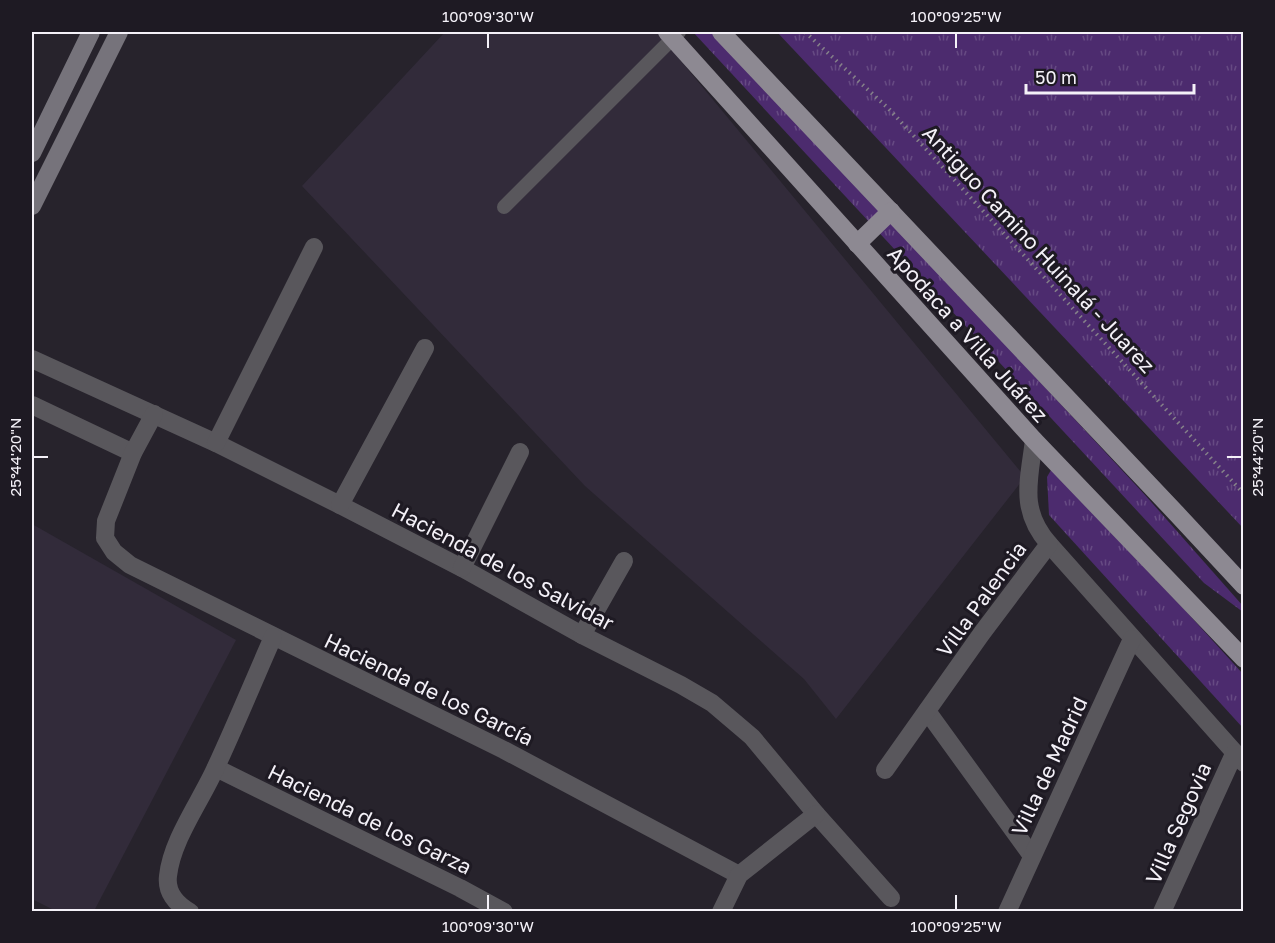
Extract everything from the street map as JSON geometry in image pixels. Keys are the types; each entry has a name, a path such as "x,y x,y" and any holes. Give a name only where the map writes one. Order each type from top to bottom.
{"main road":[{"path":"32,153 91,32"},
{"path":"32,206 119,32"},
{"name":"Apodaca a Villa Juárez","path":"721,32 1244,586"},
{"name":"Apodaca a Villa Juárez","path":"673,34 857,244 1034,440 1244,659"},
{"path":"857,244 891,211"}],"street":[{"path":"216,443 314,247"},
{"path":"340,505 424,348"},
{"name":"Hacienda de los Salvidar","path":"32,359 216,443 340,505 712,703 752,737 816,814 891,898"},
{"path":"32,405 133,453 154,414"},
{"name":"Villa Palencia","path":"885,770 982,633 1049,544 1041,535 1030,512 1027,490 1034,440"},
{"path":"462,568 520,452"},
{"name":"Hacienda de los García","path":"133,453 106,521 105,538 114,552 130,565 504,750 739,875"},
{"path":"1049,544 1239,759"},
{"path":"582,635 624,561"},
{"path":"190,912 182,908 169,892 167,877 173,850 216,768 273,637"},
{"name":"Villa de Madrid","path":"1007,912 1132,639"},
{"path":"927,711 1032,856"},
{"name":"Villa Segovia","path":"1162,912 1239,759"},
{"name":"Hacienda de los Garza","path":"216,768 504,912"},
{"path":"721,912 739,875 816,814"}],"lane":[{"path":"504,207 673,34"}],"path":[{"name":"Antiguo Camino Huinalá - Juarez","path":"806,32 889,109 1244,494"}],"shaded area":[{"path":"445,32 657,32 1025,477 836,719 804,679 585,486 302,186"},
{"path":"32,524 236,640 94,911 56,911 32,899"}],"green space":[{"path":"693,32 715,32 1145,495 1243,606 1243,612 1204,583"},
{"path":"777,32 1243,32 1243,528"},
{"path":"1051,470 1243,674 1243,728 1049,515 1047,477"}]}
